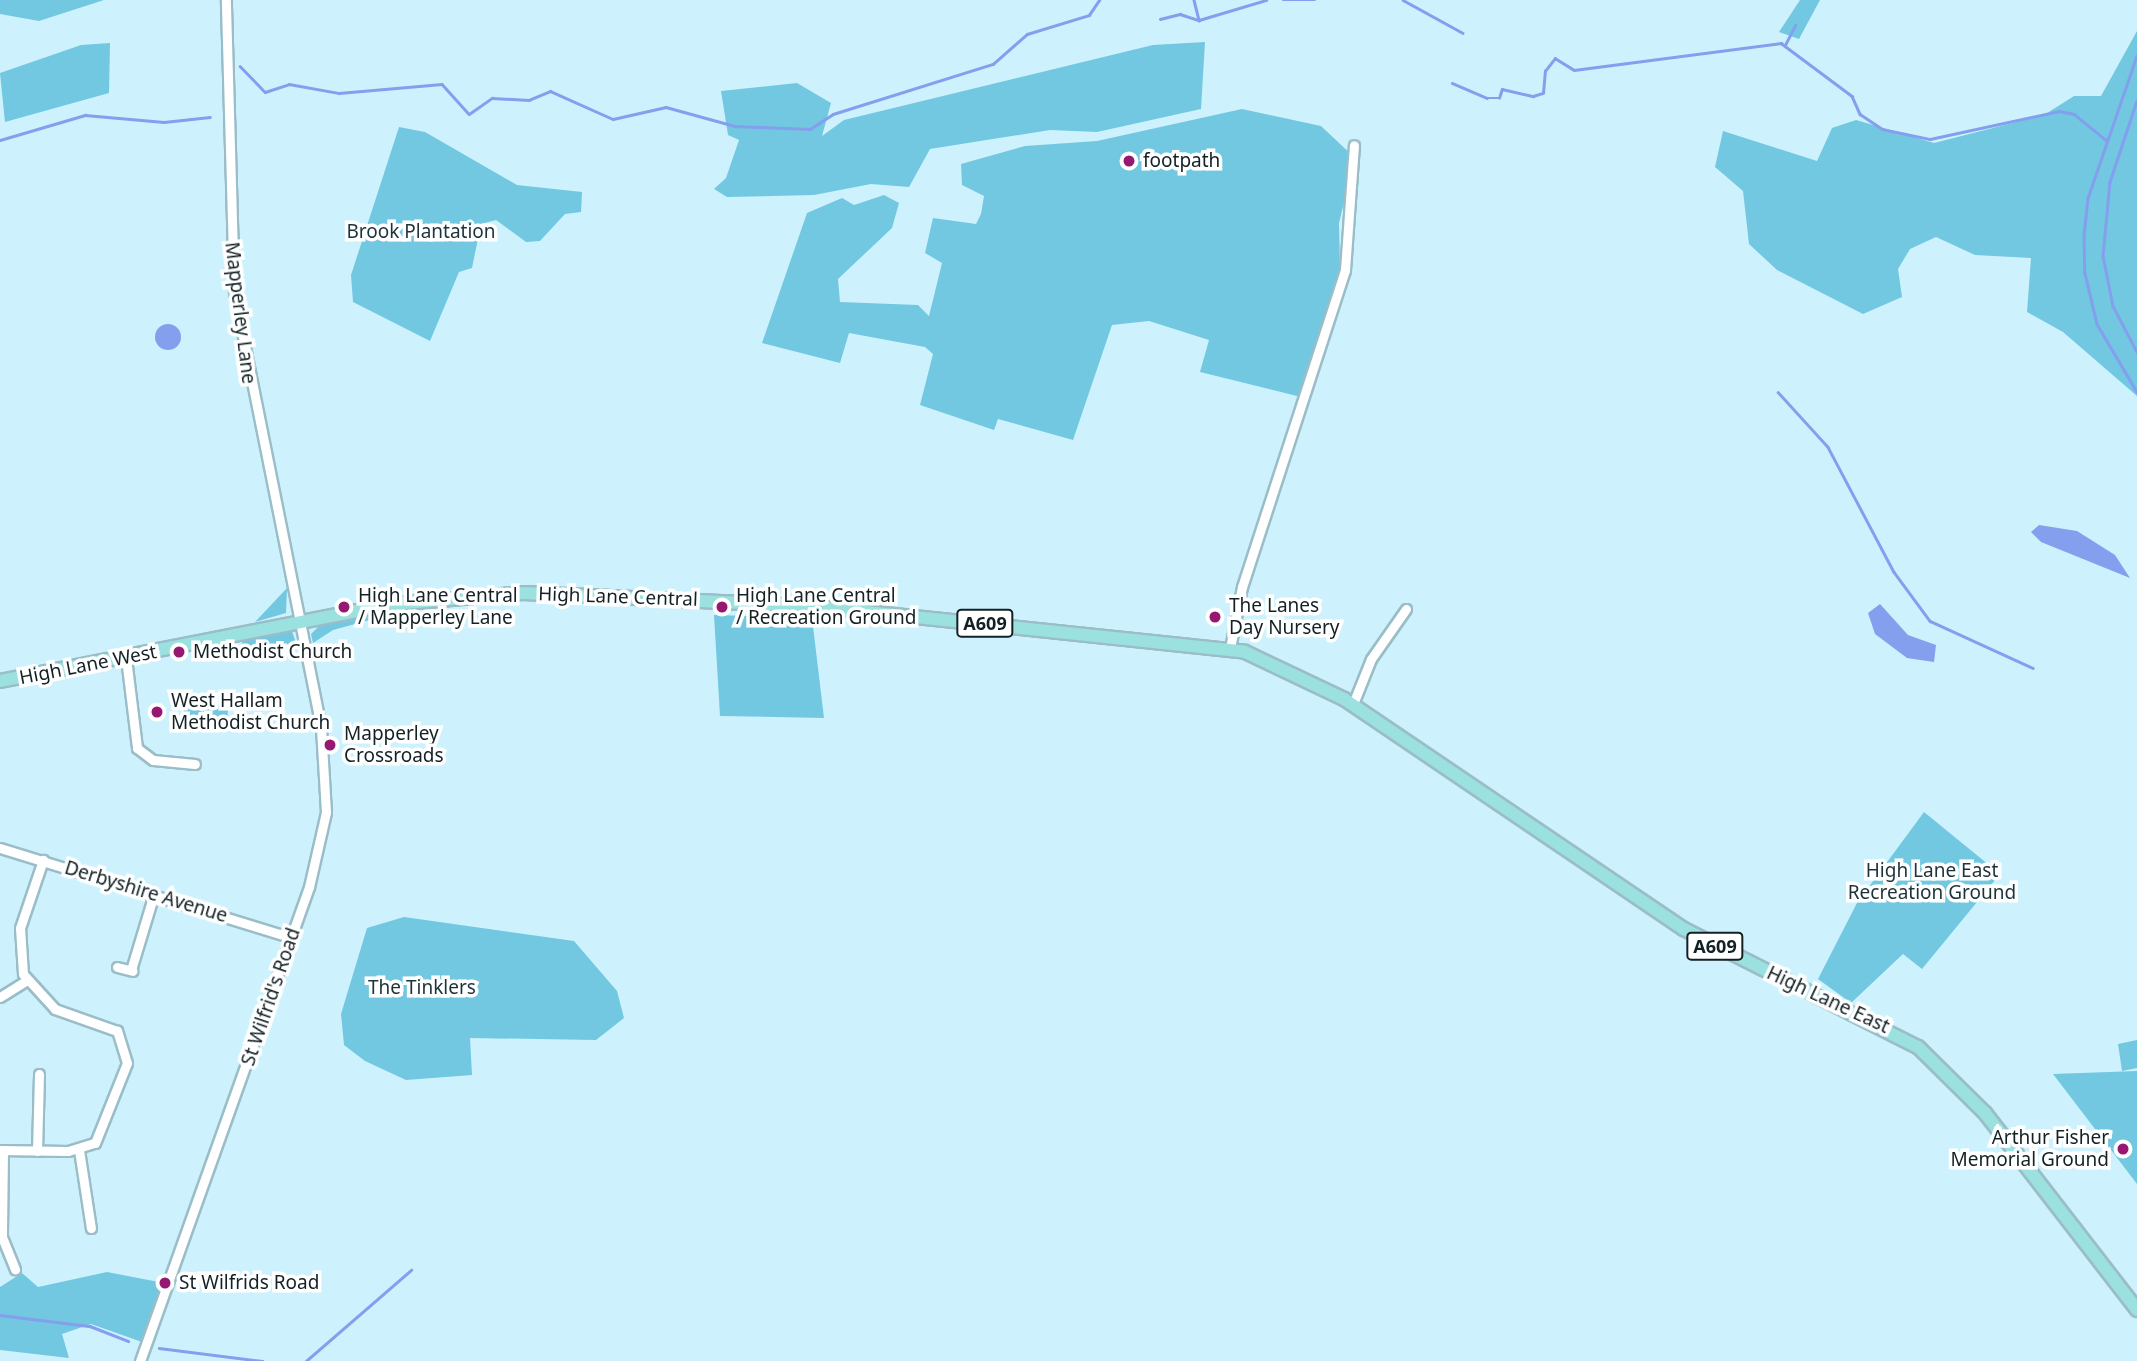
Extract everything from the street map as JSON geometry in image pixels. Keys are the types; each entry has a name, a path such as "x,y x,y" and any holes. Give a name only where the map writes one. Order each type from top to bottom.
{"main road":[{"name":"High Lane Central","path":"299,621 471,595 588,594 851,610 1230,648"},
{"name":"High Lane West","path":"0,681 126,658 299,621"},
{"name":"High Lane East","path":"1230,648 1274,662 1353,704 1684,929 1925,1052 1990,1120 2137,1310"}],"street":[{"name":"Mapperley Lane","path":"226,0 234,292 299,621"},
{"path":"1230,648 1242,587 1345,270 1354,145"},
{"path":"1353,704 1371,659 1406,609"},
{"name":"St Wilfrid's Road","path":"140,1361 292,938 321,848 327,800 326,752 299,621"},
{"path":"126,658 134,742 145,757 195,764"},
{"path":"167,761 168,751"},
{"name":"Derbyshire Avenue","path":"0,848 292,938"},
{"path":"15,1269 13,1252 2,1233 1,1150 79,1150 105,1130 127,1046 112,1027 51,1006 26,980 19,934 43,860"},
{"path":"117,967 133,971 154,894"},
{"path":"0,997 26,980"},
{"path":"37,1151 34,1086 39,1074"},
{"path":"79,1150 91,1228"}],"green space":[{"path":"0,0 104,0 39,21 0,14"},
{"path":"1800,0 1820,0 1799,39 1779,32"},
{"path":"2137,31 2137,396 2063,332 2027,312 2031,258 1975,255 1936,237 1910,249 1898,269 1902,297 1863,314 1777,270 1749,244 1743,191 1715,167 1723,131 1817,161 1832,128 1856,120 1934,143 2044,115 2074,96 2101,96"},
{"path":"1205,42 1201,109 1097,132 1050,130 930,149 909,187 871,184 814,195 727,197 714,189 726,178 739,140 728,135 721,91 797,83 831,103 822,136 844,120 1153,45"},
{"path":"110,43 109,93 5,122 0,73 81,45"},
{"path":"1242,109 1321,126 1355,158 1339,223 1340,268 1301,397 1200,372 1209,340 1149,321 1112,325 1073,440 998,419 994,430 920,405 933,354 925,347 849,333 840,363 762,343 807,213 842,198 854,205 884,195 899,203 892,228 838,279 840,302 918,305 929,316 942,263 925,253 933,218 976,224 981,214 984,196 962,185 961,164 1025,146 1097,141"},
{"name":"Brook Plantation","path":"399,127 425,132 517,185 582,192 581,212 565,214 540,241 526,242 496,220 481,224 472,268 459,272 430,341 353,302 351,275"},
{"path":"287,588 286,613 255,622"},
{"path":"399,612 333,630 313,643 311,634 319,626"},
{"path":"714,615 812,618 824,718 720,716"},
{"path":"292,631 296,643 243,650 242,641"},
{"path":"204,703 228,707 227,727 183,725 184,706 203,712"},
{"name":"High Lane East Recreation Ground","path":"1924,812 2000,874 1922,969 1903,954 1851,1003 1818,979 1857,903"},
{"name":"The Tinklers","path":"404,917 574,941 617,991 624,1018 596,1040 470,1038 472,1075 406,1080 365,1061 344,1045 341,1014 367,928"},
{"path":"2137,1040 2137,1068 2122,1071 2118,1044"},
{"name":"Arthur Fisher Memorial Ground","path":"2137,1071 2137,1184 2053,1074"},
{"path":"107,1272 164,1283 142,1342 91,1324 62,1334 69,1358 0,1350 0,1287 22,1273 38,1287"}],"shaded area":[{"path":"168,324 177,328 181,337 177,346 168,350 159,346 155,337 159,328"},
{"path":"2039,525 2077,531 2115,555 2130,578 2041,542 2031,532"},
{"path":"1880,604 1908,635 1936,645 1934,662 1907,658 1875,634 1868,613"}],"waterway":[{"path":"240,66 265,92 289,84 339,93 442,84 469,114 492,98 529,100 550,91 613,119 666,107 735,126 810,129 833,114 993,64 1027,34 1089,15 1099,0"},
{"path":"1194,0 1199,20"},
{"path":"1160,19 1180,14 1199,20 1266,0"},
{"path":"1283,0 1315,0"},
{"path":"1403,0 1463,33"},
{"path":"1785,45 1795,25"},
{"path":"1452,83 1487,98 1499,98 1502,89 1533,96 1543,93 1545,71 1555,58 1574,70 1781,43 1852,96 1860,114 1882,129 1930,139 2059,111 2074,114 2106,140"},
{"path":"2137,56 2088,198 2084,234 2085,273 2097,324 2137,392"},
{"path":"2137,101 2110,182 2103,256 2113,306 2137,352"},
{"path":"0,140 85,115 164,122 210,117"},
{"path":"1778,392 1828,447 1894,572 1930,621 2033,668"},
{"path":"306,1361 411,1270"},
{"path":"0,1315 90,1326 128,1341"},
{"path":"159,1348 262,1361"}],"place":[{"name":"footpath","path":"1129,161"},
{"name":"High Lane Central / Mapperley Lane","path":"344,607"},
{"name":"High Lane Central / Recreation Ground","path":"722,607"},
{"name":"The Lanes Day Nursery","path":"1215,617"},
{"name":"Methodist Church","path":"179,652"},
{"name":"West Hallam Methodist Church","path":"157,712"},
{"name":"Mapperley Crossroads","path":"330,745"},
{"name":"Arthur Fisher Memorial Ground","path":"2123,1149"},
{"name":"St Wilfrids Road","path":"165,1283"}]}
